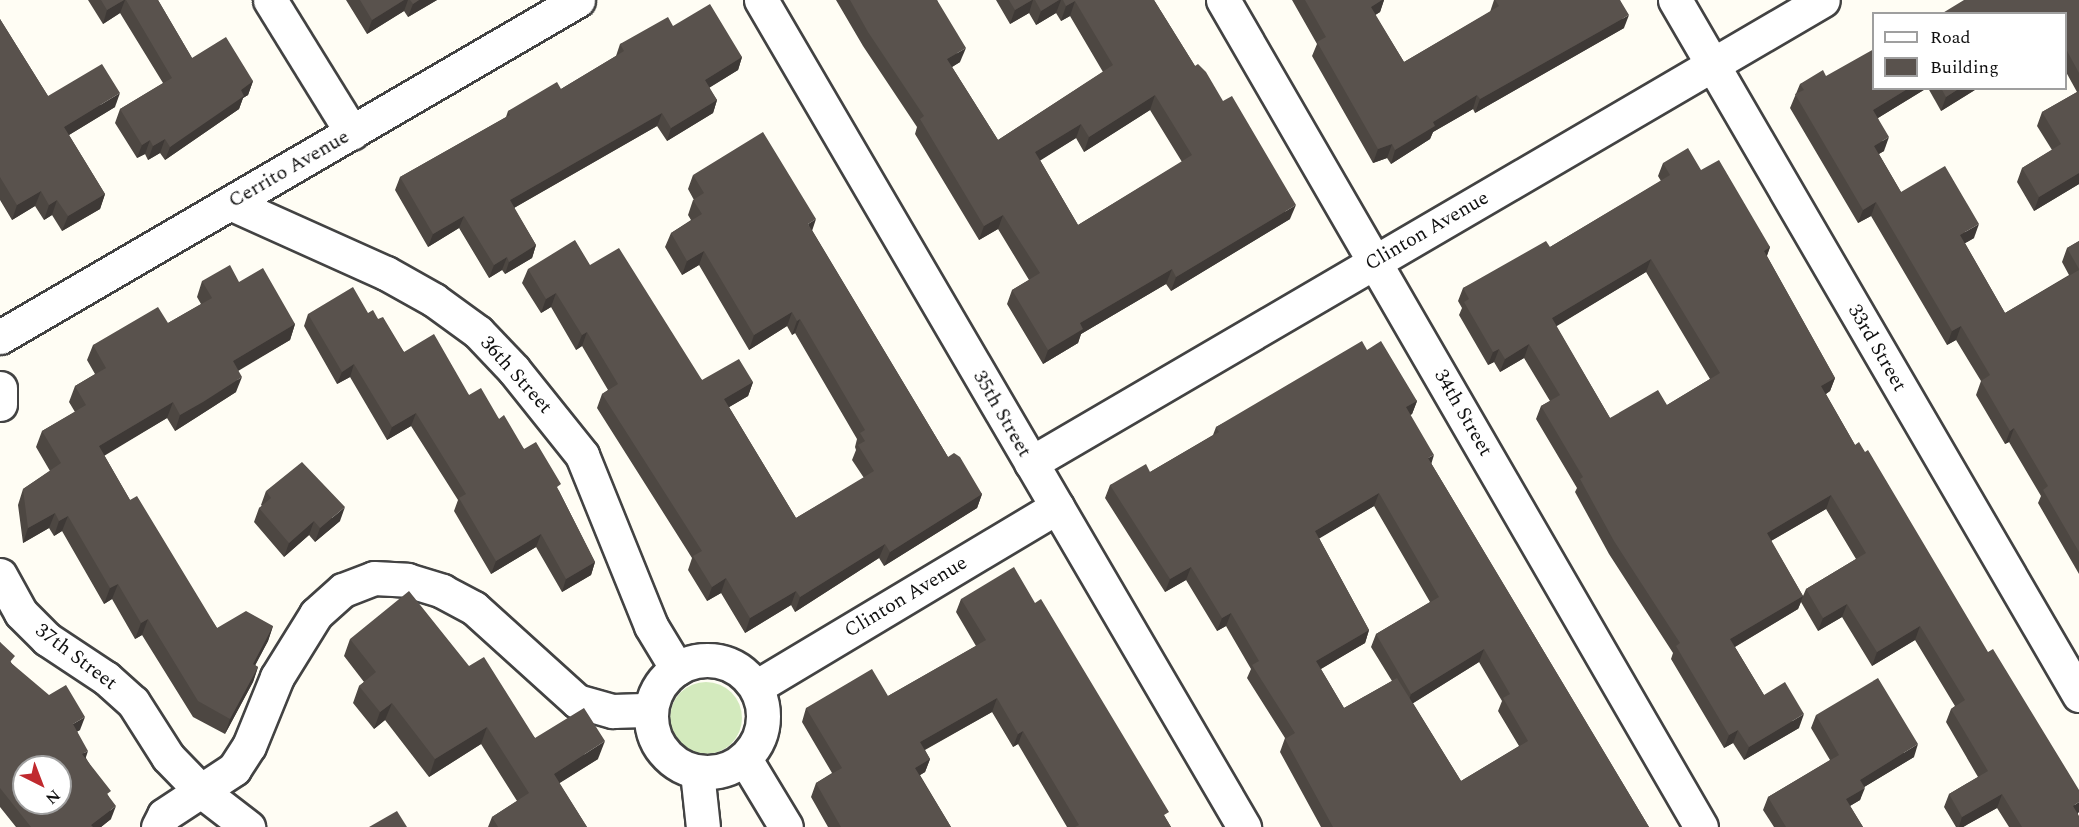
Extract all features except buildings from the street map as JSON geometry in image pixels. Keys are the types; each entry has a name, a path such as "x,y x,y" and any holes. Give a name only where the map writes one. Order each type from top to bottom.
{"street":[{"path":"270,0 352,133"},
{"name":"Cerrito Avenue","path":"0,337 578,0"},
{"name":"35th Street","path":"761,0 1244,827"},
{"name":"34th Street","path":"1223,0 1376,261 1701,827"},
{"name":"33rd Street","path":"1675,0 2079,695"},
{"name":"Clinton Avenue","path":"1031,463 1822,0"},
{"name":"36th Street","path":"230,203 386,273 434,300 478,332 514,370 582,454 651,626 677,669"},
{"path":"0,388 0,404"},
{"name":"Clinton Avenue","path":"756,687 1057,507"},
{"name":"37th Street","path":"0,576 21,613 47,639 106,678 133,702 168,757 200,790 248,827"},
{"path":"158,827 164,815 234,769 249,746 277,677 316,614 343,590 374,578 407,580 442,591 474,608 576,701 613,711 651,710"},
{"path":"701,660 720,661 738,669 756,687 764,718 760,738 745,759 716,772 697,772 673,762 660,747 651,723 651,710 659,687 677,669 701,660"},
{"path":"745,759 786,827"},
{"path":"697,772 703,827"}],"green space":[{"path":"706,682 726,688 736,698 742,718 736,738 726,748 706,754 686,748 676,738 670,718 676,698 686,688"}]}
